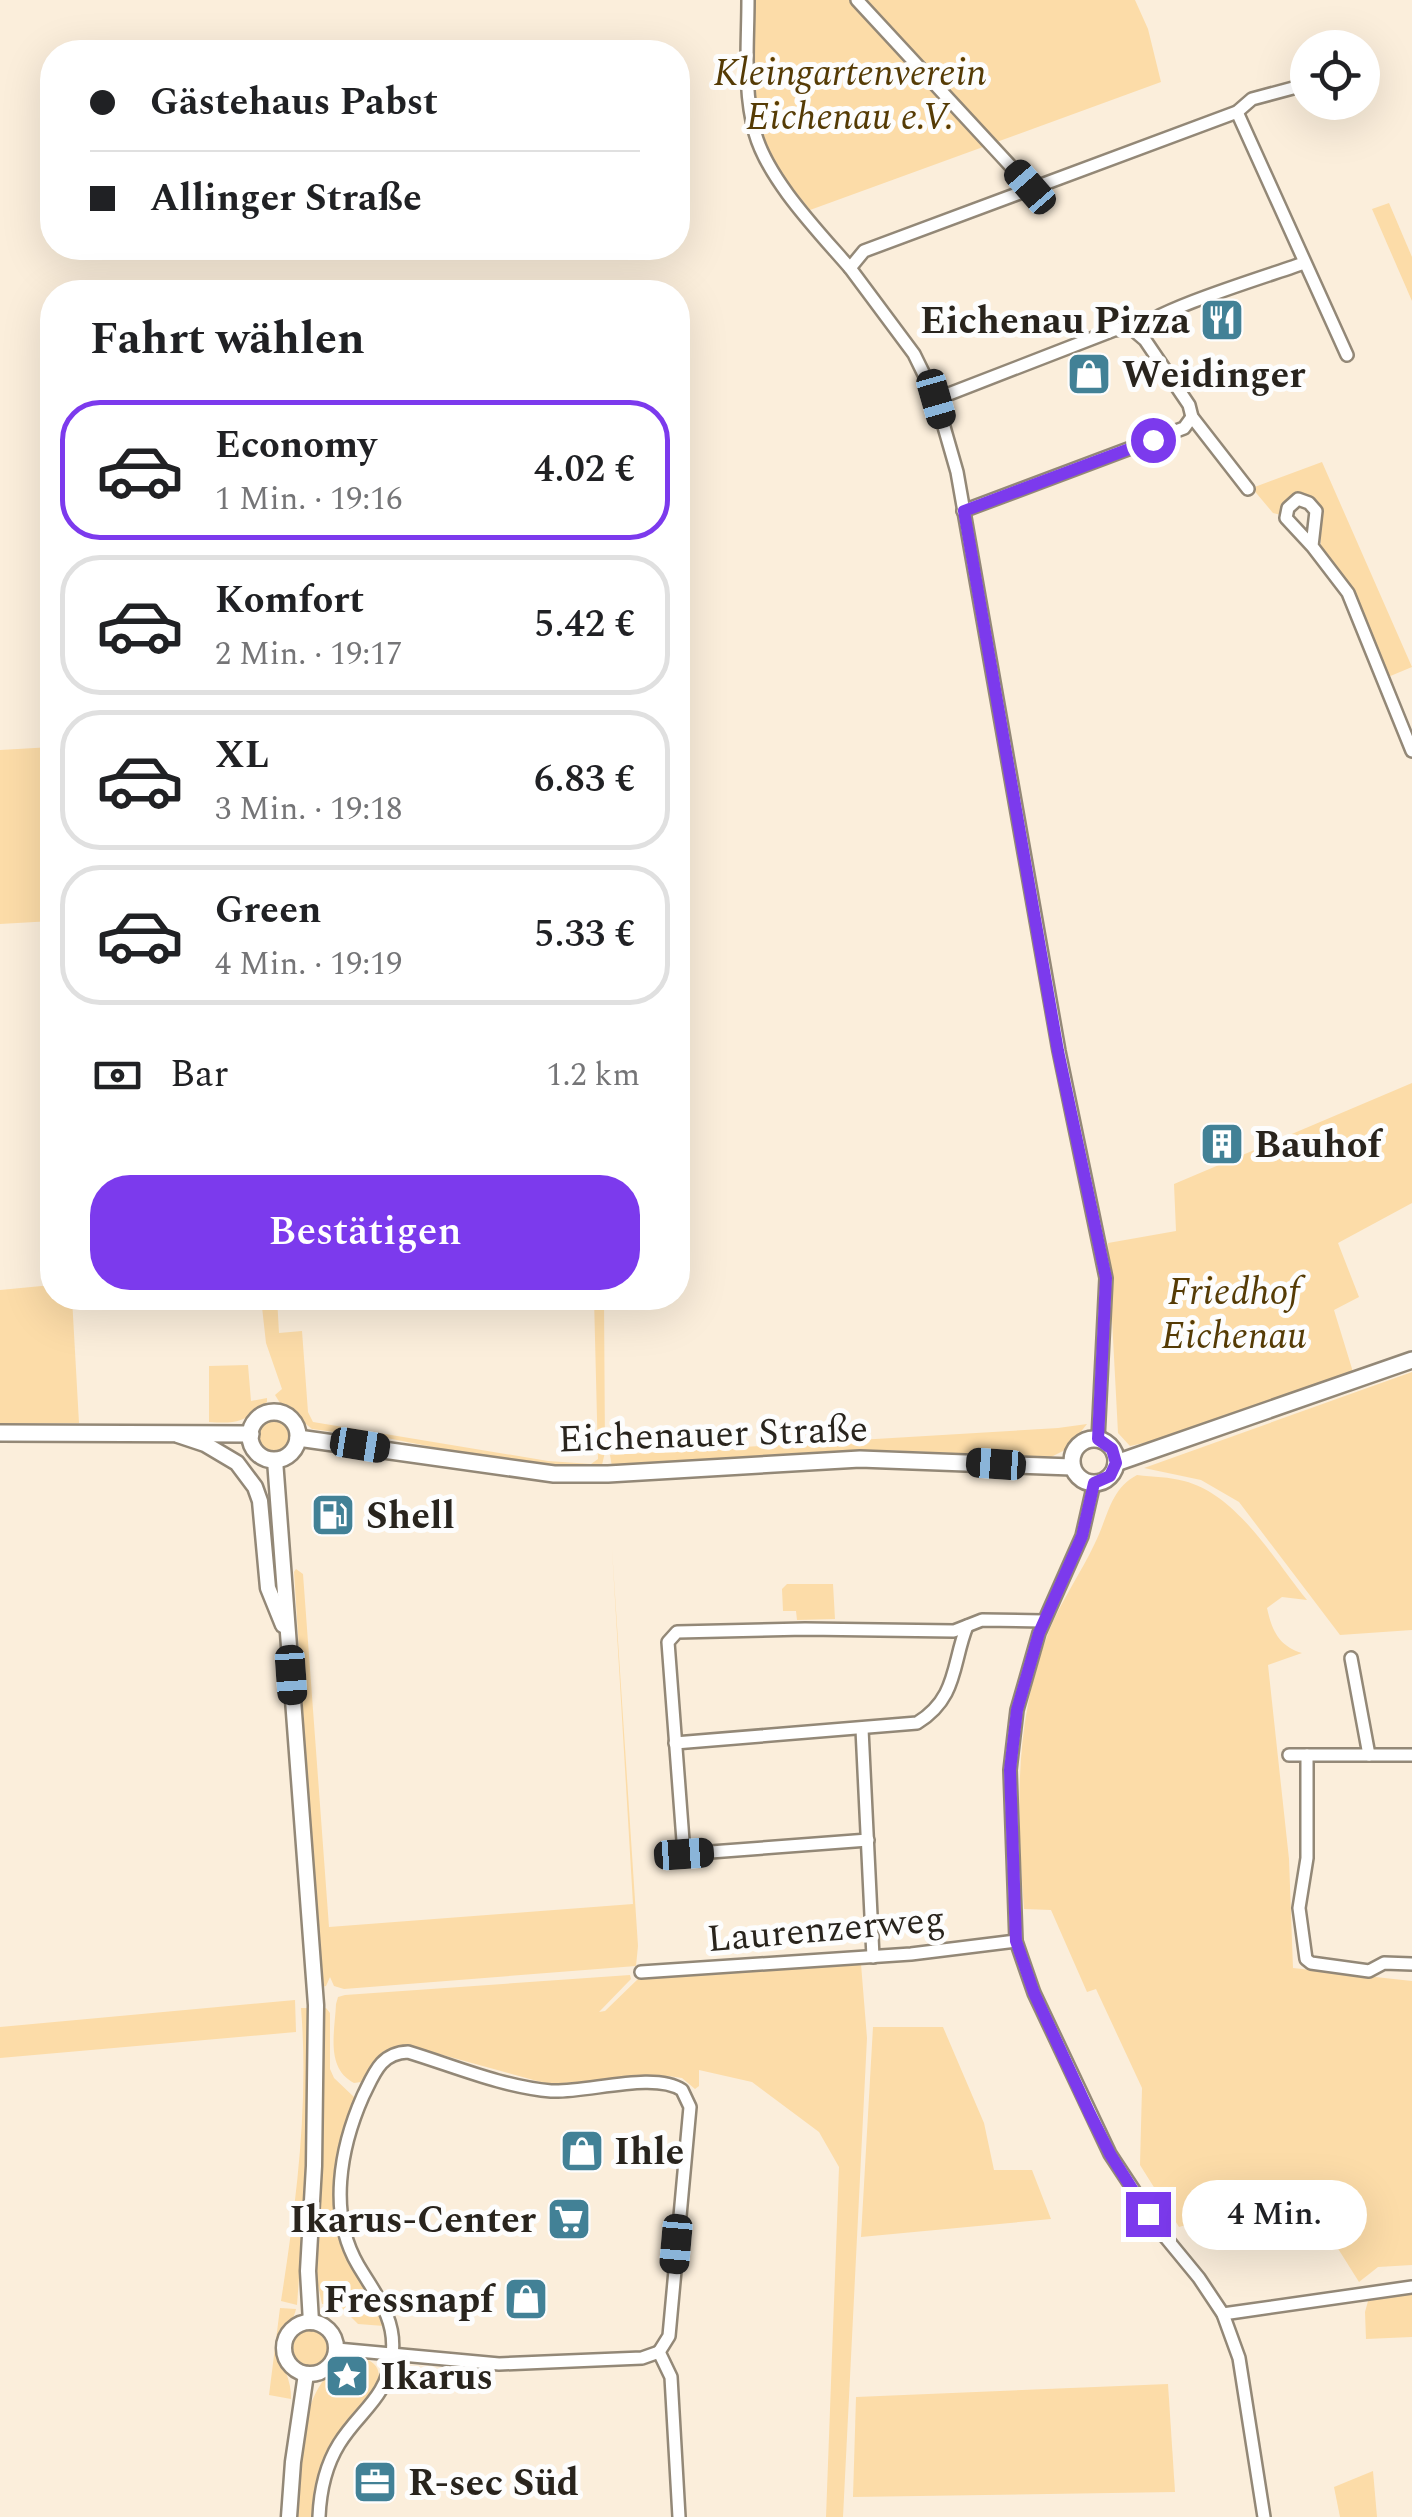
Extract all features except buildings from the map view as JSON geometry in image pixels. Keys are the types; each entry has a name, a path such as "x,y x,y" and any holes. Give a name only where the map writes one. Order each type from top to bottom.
{"main road":[{"path":"1116,1463 1412,1360"},
{"path":"277,1413 293,1421 298,1438 288,1456 275,1460 257,1452 251,1434 257,1420 277,1413"},
{"path":"0,1433 251,1434"},
{"name":"Eichenauer Straße","path":"298,1438 554,1474 860,1459 1072,1467"},
{"path":"1098,1439 1112,1449 1116,1463 1110,1476 1094,1483 1080,1478 1072,1467 1075,1449 1087,1440 1098,1439"}],"street":[{"path":"748,0 747,86 756,136 795,201 852,264 914,354 936,399 956,472 1058,1051 1106,1278 1098,1439"},
{"path":"858,0 909,60 1030,187"},
{"path":"852,264 864,250 1237,112 1252,99 1290,89"},
{"path":"1237,112 1346,355"},
{"path":"1136,331 1141,324 1169,312 1304,262"},
{"path":"936,399 1128,328 1136,331 1182,395 1192,417 1248,489"},
{"path":"964,511 1184,428 1192,417"},
{"path":"1312,546 1356,607 1412,751"},
{"path":"174,1432 227,1456 255,1487 260,1501 268,1588 288,1635"},
{"path":"275,1460 316,2004 310,2322"},
{"path":"1094,1483 1082,1536 1044,1621 1023,1681 1011,1757 1016,1941 1034,1993 1110,2154 1144,2208 1223,2314 1239,2358 1264,2517"},
{"path":"868,1840 684,1854 668,1642 672,1635 805,1629 954,1630 982,1620 1044,1621"},
{"path":"674,1743 907,1725 936,1709 960,1658 967,1626"},
{"path":"1352,1658 1369,1755"},
{"path":"862,1729 873,1957"},
{"path":"1289,1754 1412,1756"},
{"path":"1307,1755 1307,1858 1299,1908 1306,1959 1311,1964 1369,1970 1384,1963 1412,1964"},
{"name":"Laurenzerweg","path":"641,1972 873,1957 1016,1941"},
{"path":"319,2517 330,2461 340,2442 385,2386 393,2354 388,2315 346,2239 341,2184 349,2132 378,2066 390,2055 408,2052 554,2091 661,2082 682,2090 690,2107 668,2336 659,2352 642,2358 530,2364 393,2354 336,2349"},
{"path":"1223,2314 1412,2287"},
{"path":"310,2322 330,2331 336,2349 326,2369 306,2374 286,2358 285,2342 294,2328 310,2322"},
{"path":"659,2352 671,2377 679,2517"},
{"path":"289,2517 306,2374"}],"green space":[{"name":"Kleingartenverein Eichenau e.V.","path":"753,0 1135,0 1148,29 1161,82 810,210 778,167 760,122 754,81"},
{"path":"1389,203 1412,257 1412,301 1372,209"},
{"path":"1322,462 1412,667 1388,677 1357,601 1323,551 1322,512 1317,502 1305,494 1296,494 1284,502 1281,515 1273,513 1252,488"},
{"path":"40,748 40,922 0,924 0,750"},
{"name":"Friedhof Eichenau","path":"1412,1083 1412,1203 1338,1243 1359,1297 1334,1310 1353,1372 1189,1433 1130,1446 1118,1433 1108,1243 1176,1231 1174,1184"},
{"path":"40,1286 40,1310 73,1310 79,1423 0,1423 0,1290"},
{"path":"262,1310 278,1310 279,1333 302,1331 308,1412 313,1422 548,1461 591,1464 598,1459 594,1310 604,1310 602,1465 583,1468 519,1463 350,1431 349,1434 312,1429 275,1395 282,1389 266,1343"},
{"path":"248,1365 251,1401 267,1398 267,1402 241,1420 209,1422 209,1366"},
{"path":"1412,1372 1412,1630 1340,1635 1239,1502 1201,1480 1144,1468"},
{"path":"274,1417 287,1423 293,1436 287,1449 274,1455 261,1449 255,1436 261,1423"},
{"path":"1087,1424 1067,1449 1051,1457 883,1450 612,1467 610,1455 1058,1428"},
{"path":"1137,1475 1184,1481 1221,1500 1253,1531 1307,1600 1282,1597 1267,1608 1278,1636 1302,1653 1268,1665 1289,1859 1293,1968 1412,1981 1412,2265 1378,2267 1359,2282 1303,2193 1179,2227 1140,2165 1142,2088 1096,1989 1087,1992 1051,1910 1024,1909 1020,1768 1037,1665 1054,1620 1115,1496"},
{"path":"612,1549 638,1946 636,1966 344,1989 334,1986 330,1977 326,1986 321,1987 294,1572 296,1569 303,1574 329,1927 633,1904"},
{"path":"787,1584 833,1584 835,1619 797,1620 796,1611 783,1611 782,1589"},
{"path":"861,1964 867,2038 843,2517 826,2517 839,2167 819,2132 752,2082 699,2070 699,2086 695,2089 682,2078 668,2076 548,2084 410,2046 384,2051 361,2082 354,2083 335,2059 334,2026 338,1997 345,1995 630,1975 631,1979 599,2012 605,2011 641,1976"},
{"path":"295,2000 296,2032 0,2058 0,2027"},
{"path":"301,2008 309,2008 305,2197 297,2305 281,2301 302,2118"},
{"path":"321,2009 330,2013 330,2069 355,2098 338,2152 336,2220 344,2250 380,2310 384,2326 358,2324 339,2305 322,2304 316,2276"},
{"path":"873,2027 943,2027 984,2123 994,2170 1032,2170 1051,2219 861,2237"},
{"path":"1412,2295 1412,2337 1366,2339 1368,2301"},
{"path":"280,2308 296,2309 281,2343 291,2399 269,2395"},
{"path":"311,2330 324,2335 329,2348 324,2361 311,2366 298,2361 293,2348 298,2335"},
{"path":"364,2358 376,2366 379,2377 375,2390 327,2454 315,2517 296,2517 301,2446 314,2397 325,2378 342,2364"},
{"path":"1168,2384 1175,2492 853,2497 856,2397"},
{"path":"1373,2471 1377,2517 1340,2517 1334,2487"}],"place":[{"name":"Eichenau Pizza","path":"1222,320"},
{"name":"Weidinger","path":"1089,374"},
{"name":"Bauhof","path":"1222,1144"},
{"name":"Shell","path":"333,1515"},
{"name":"Ihle","path":"582,2151"},
{"name":"Ikarus-Center","path":"569,2219"},
{"name":"Fressnapf","path":"526,2299"},
{"name":"Ikarus","path":"347,2376"},
{"name":"R-sec Süd","path":"375,2482"}],"route":[{"path":"1148,2214 1090,2114 1034,1993 1016,1941 1010,1770 1023,1681 1044,1621 1082,1536 1094,1483 1110,1476 1116,1463 1112,1449 1098,1439 1106,1278 1058,1051 964,511 1153,440"}]}
